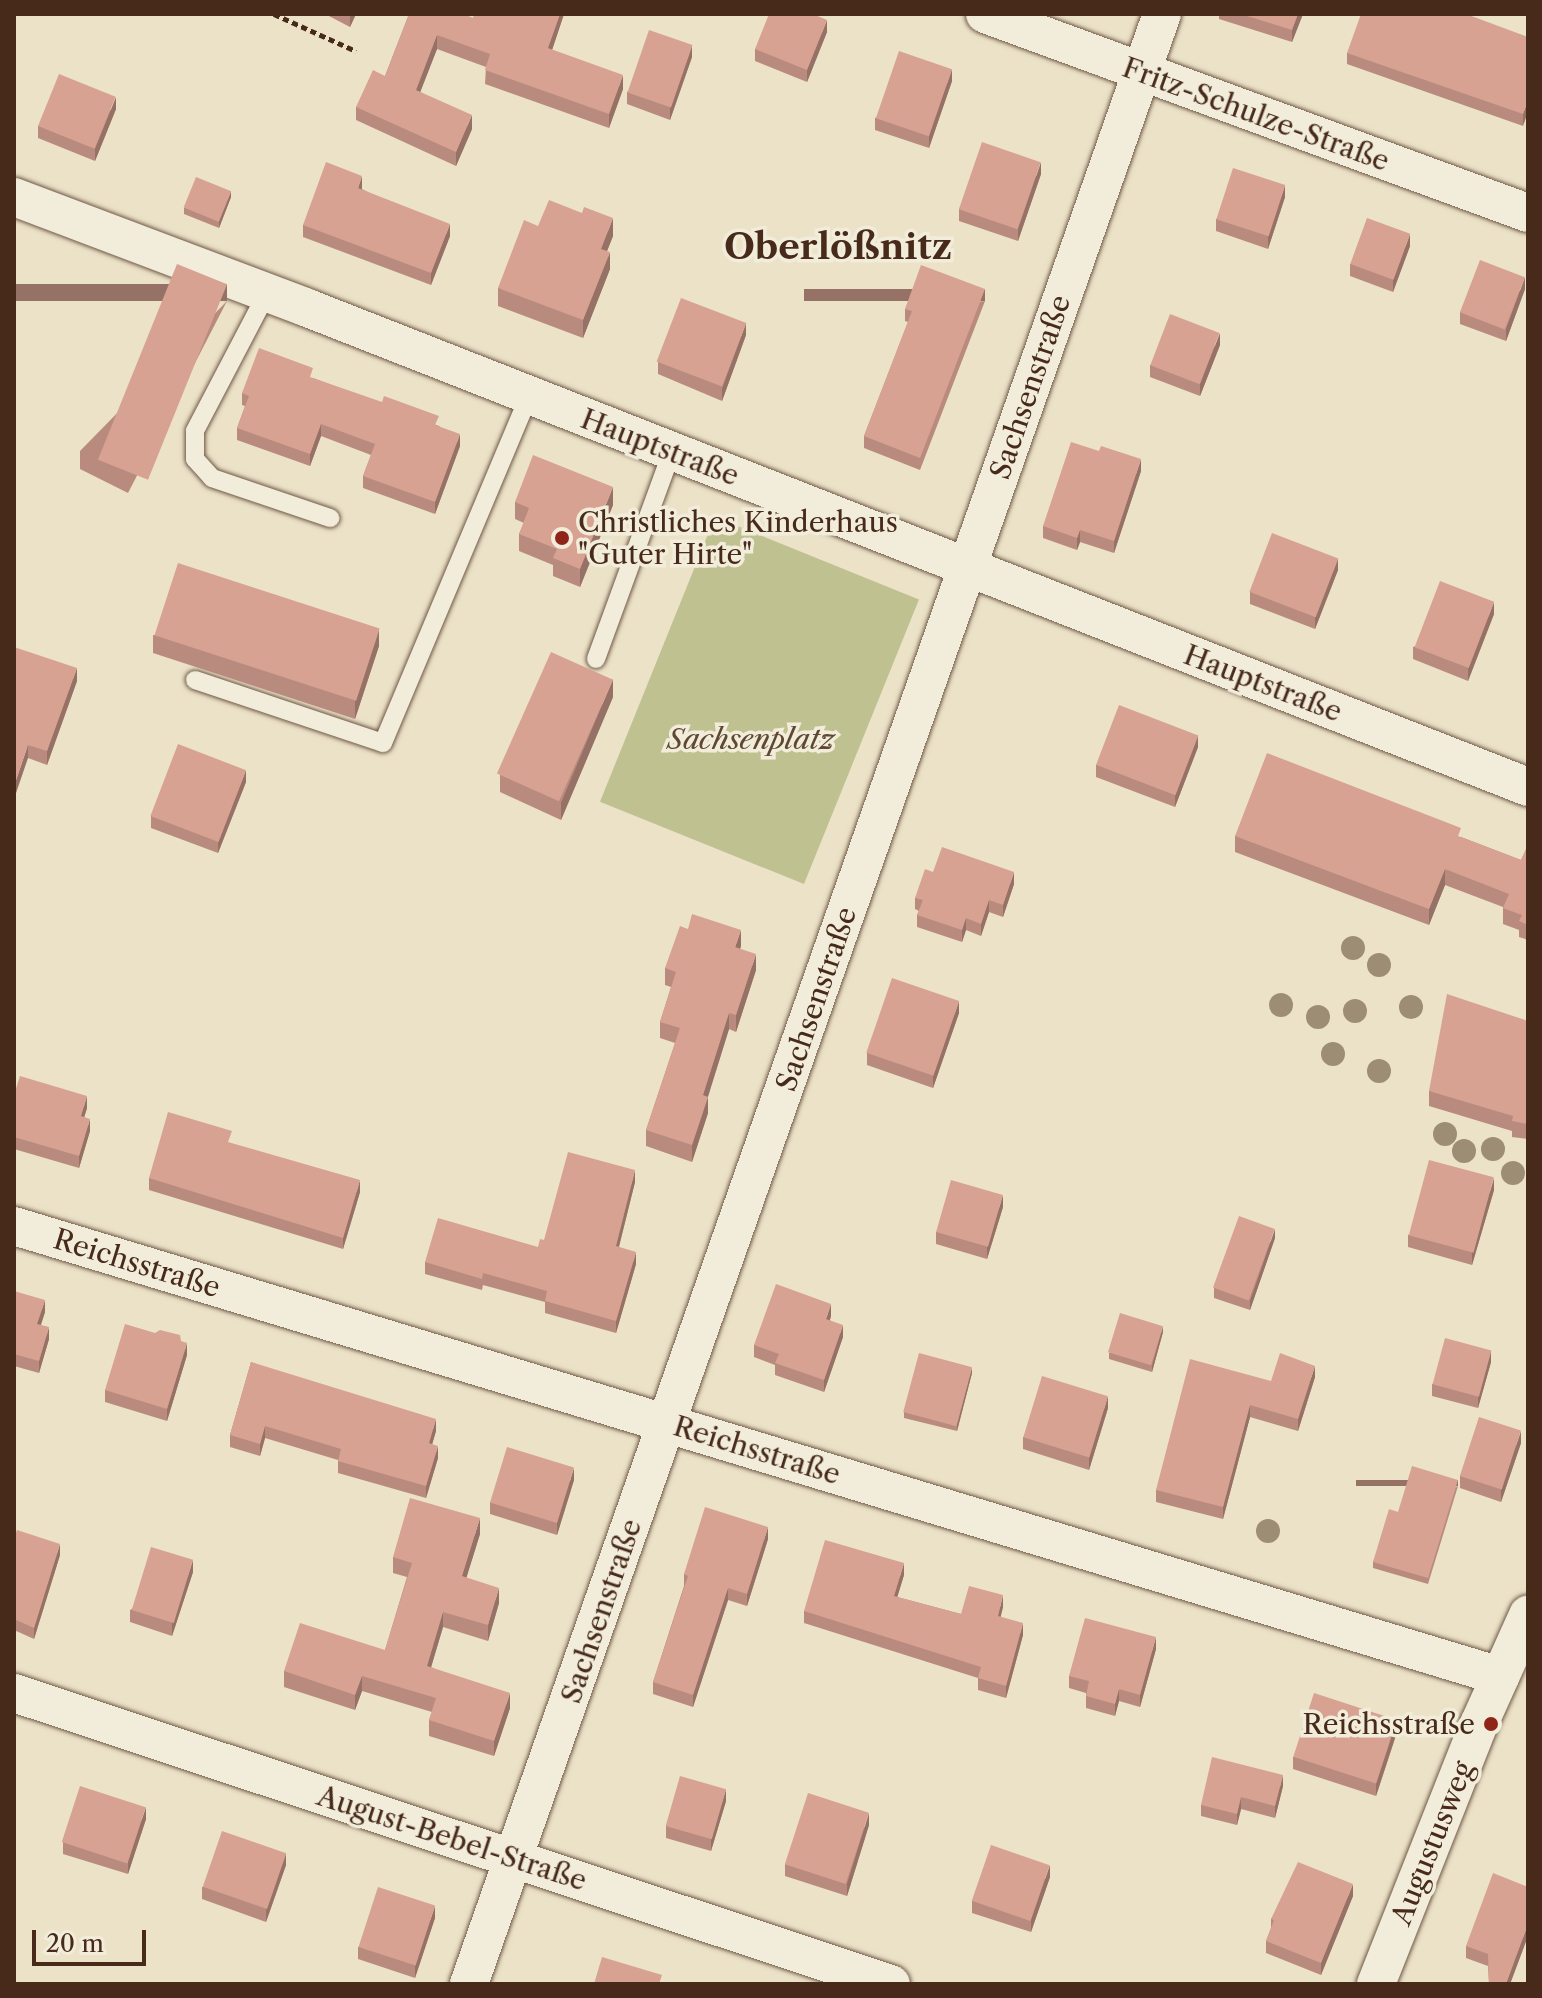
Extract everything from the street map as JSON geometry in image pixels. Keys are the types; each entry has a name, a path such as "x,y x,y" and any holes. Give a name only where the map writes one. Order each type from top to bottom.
{"street":[{"name":"Fritz-Schulze-Straße","path":"985,14 1528,213"},
{"name":"Sachsenstraße","path":"469,1984 1162,14"},
{"name":"Hauptstraße","path":"14,197 529,395 1528,787"},
{"name":"Reichsstraße","path":"14,1226 1500,1676"},
{"name":"Augustusweg","path":"1382,1982 1500,1676 1528,1615"},
{"name":"August-Bebel-Straße","path":"14,1693 891,1984"}],"lane":[{"path":"267,293 195,431 195,459 212,478 330,518"},
{"path":"195,680 383,743 529,395"},
{"path":"596,659 672,451"}],"path":[{"path":"274,14 356,51"}],"green space":[{"name":"Sachsenplatz","path":"715,517 919,599 804,884 600,802"}],"building":[{"path":"409,14 464,14 473,18 475,14 560,14 548,48 623,75 609,114 485,70 490,54 437,35 416,90 472,115 456,152 356,107 373,70 385,76"},
{"path":"769,14 813,14 827,20 807,70 755,49"},
{"path":"1241,14 1298,14 1292,30"},
{"path":"1361,14 1466,14 1528,37 1528,100 1523,114 1347,53"},
{"path":"649,30 692,45 671,107 628,92"},
{"path":"899,51 952,69 929,136 876,118"},
{"path":"59,74 116,97 95,149 38,126"},
{"path":"982,142 1041,162 1018,229 959,209"},
{"path":"326,162 362,176 358,188 450,224 431,273 303,225"},
{"path":"1233,168 1285,185 1269,236 1216,219"},
{"path":"196,177 231,191 219,222 184,208"},
{"path":"549,200 582,213 584,207 613,218 601,249 610,252 583,320 498,288 524,220 538,226"},
{"path":"1367,218 1410,234 1393,280 1350,264"},
{"path":"1480,260 1525,277 1505,329 1460,312"},
{"path":"177,264 227,284 148,480 98,460"},
{"path":"921,265 985,289 920,458 864,436 912,311 905,309"},
{"path":"681,298 746,323 722,387 657,361"},
{"path":"1170,314 1219,333 1200,384 1150,365"},
{"path":"259,348 313,368 310,377 382,402 384,396 439,416 435,425 460,434 435,502 363,476 375,444 321,424 310,454 237,428 249,396 242,393"},
{"path":"1071,442 1099,451 1101,446 1141,459 1114,541 1080,530 1077,538 1043,526"},
{"name":"Christliches Kinderhaus \"Guter Hirte\"","path":"533,455 613,487 580,569 553,558 557,549 519,534 529,508 515,502"},
{"path":"1272,533 1338,558 1316,617 1249,592"},
{"path":"178,563 380,629 356,701 155,635"},
{"path":"1440,581 1494,602 1469,668 1415,647"},
{"path":"14,647 77,668 47,751 28,745 14,786"},
{"path":"551,652 613,680 559,801 497,774"},
{"path":"1119,705 1198,735 1175,795 1096,765"},
{"path":"178,744 246,770 219,842 150,816"},
{"path":"1267,753 1461,828 1458,836 1521,860 1528,845 1528,925 1519,921 1522,915 1503,908 1509,894 1445,869 1429,909 1235,836"},
{"path":"942,847 1014,872 1003,905 989,900 981,924 966,918 962,930 917,915 923,900 915,898 925,869 933,872"},
{"path":"692,914 741,930 735,947 756,954 736,1015 729,1013 703,1095 708,1097 692,1145 646,1130 680,1028 660,1022 676,972 665,968 680,926 688,929"},
{"path":"892,978 959,1001 933,1076 866,1053"},
{"path":"1447,994 1528,1021 1528,1124 1512,1121 1513,1116 1429,1091"},
{"path":"20,1076 87,1096 81,1116 90,1119 79,1156 14,1137 14,1095"},
{"path":"168,1112 232,1131 228,1142 360,1180 343,1238 149,1178"},
{"path":"568,1152 635,1170 616,1246 636,1252 616,1321 545,1301 547,1291 483,1273 482,1279 425,1262 438,1218 538,1247 540,1239 544,1240"},
{"path":"1429,1160 1494,1177 1474,1253 1409,1235"},
{"path":"951,1180 1003,1195 988,1247 936,1232"},
{"path":"1239,1216 1275,1229 1249,1300 1213,1287"},
{"path":"776,1284 831,1304 826,1319 843,1325 824,1380 775,1363 779,1354 754,1345"},
{"path":"14,1291 45,1300 37,1324 49,1327 39,1361 14,1354"},
{"path":"1120,1313 1163,1326 1151,1365 1108,1352"},
{"path":"125,1324 155,1333 160,1330 180,1335 181,1341 187,1343 167,1409 105,1390"},
{"path":"1445,1338 1491,1350 1479,1397 1433,1384"},
{"path":"919,1353 972,1367 956,1426 903,1412"},
{"path":"1280,1353 1315,1366 1298,1419 1250,1405 1223,1507 1156,1490 1190,1359 1271,1381"},
{"path":"251,1362 436,1419 429,1443 438,1446 426,1486 338,1461 341,1449 265,1426 260,1444 230,1435"},
{"path":"1042,1376 1108,1396 1089,1457 1023,1437"},
{"path":"1479,1417 1521,1431 1502,1490 1460,1476"},
{"path":"507,1447 574,1467 557,1523 490,1502"},
{"path":"1412,1466 1458,1480 1428,1578 1373,1562 1389,1509 1398,1512"},
{"path":"410,1498 480,1518 462,1576 499,1588 488,1625 443,1612 427,1666 510,1693 494,1741 429,1720 436,1698 362,1676 355,1695 284,1671 300,1623 385,1650 412,1563 393,1557"},
{"path":"705,1507 768,1527 747,1594 728,1588 693,1695 653,1682 688,1576 684,1574"},
{"path":"17,1530 60,1544 34,1628 14,1619 14,1538"},
{"path":"825,1540 904,1563 894,1596 961,1614 969,1586 1003,1595 998,1616 1023,1623 1006,1686 978,1678 981,1667 804,1611"},
{"path":"151,1547 193,1560 174,1623 132,1610"},
{"path":"1085,1618 1156,1637 1140,1695 1119,1689 1115,1704 1086,1696 1089,1681 1069,1676"},
{"path":"1314,1693 1397,1720 1376,1784 1293,1757"},
{"path":"1212,1757 1283,1775 1275,1806 1241,1797 1237,1814 1201,1805"},
{"path":"680,1776 726,1789 712,1839 666,1826"},
{"path":"80,1786 146,1807 127,1863 62,1842"},
{"path":"808,1793 869,1813 846,1884 785,1864"},
{"path":"222,1831 286,1853 267,1909 203,1887"},
{"path":"991,1845 1050,1865 1030,1921 972,1901"},
{"path":"1298,1862 1353,1884 1321,1963 1266,1941 1274,1920 1271,1919"},
{"path":"1493,1873 1528,1887 1528,1924 1506,1984 1489,1984 1488,1954 1466,1946"},
{"path":"378,1887 435,1906 416,1965 359,1947"},
{"path":"602,1957 662,1975 659,1984 594,1984"}],"place":[{"name":"Christliches Kinderhaus \"Guter Hirte\"","path":"562,538"},
{"name":"Reichsstraße","path":"1491,1724"}],"district":[{"name":"Oberlößnitz","path":"838,247"}]}
